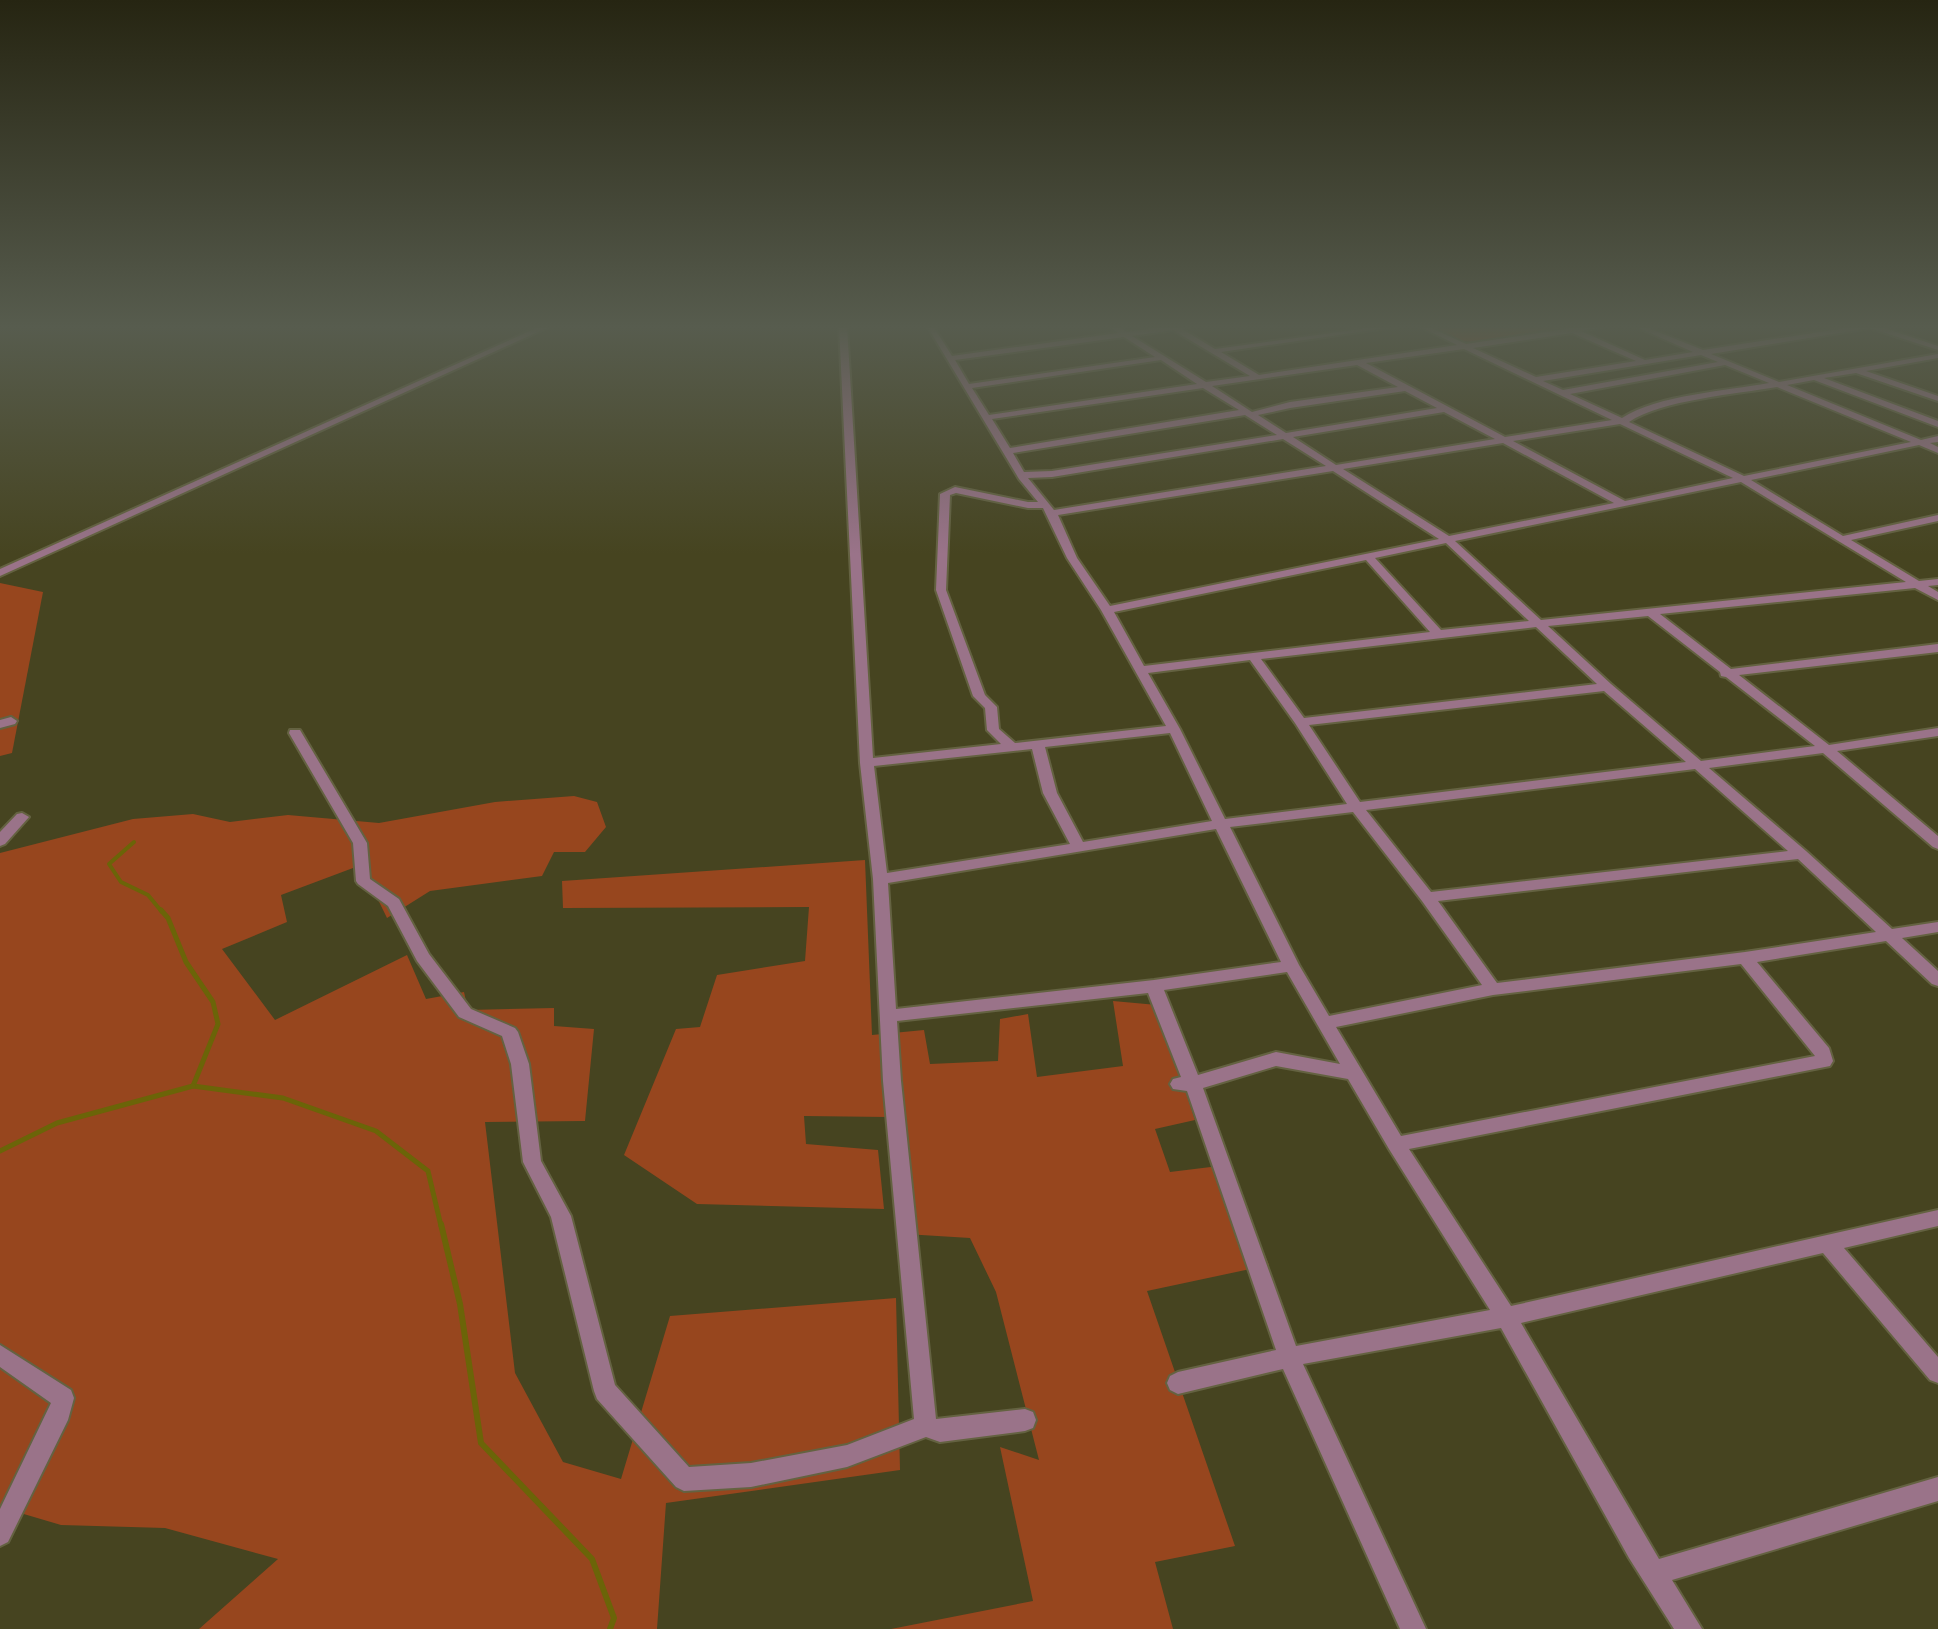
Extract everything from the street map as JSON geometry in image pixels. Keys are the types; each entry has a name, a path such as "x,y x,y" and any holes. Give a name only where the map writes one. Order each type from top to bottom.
{"street":[{"path":"0,573 379,402"},
{"path":"847,402 867,763 880,879 892,1081 926,1426"},
{"path":"979,402 1022,475 1048,509 1072,558 1107,610 1174,729 1291,966 1396,1144 1506,1317 1689,1629"},
{"path":"989,417 1092,402"},
{"path":"1228,402 1448,540 1607,687 1801,854 1938,980"},
{"path":"1009,451 1310,402"},
{"path":"1431,402 1622,503"},
{"path":"1585,402 1740,478 1938,597"},
{"path":"1011,746 993,730 991,707 979,696 941,590 945,494 955,490 1048,509 1504,442 1624,421 1639,411 1676,402"},
{"path":"1820,402 1938,450"},
{"path":"1879,402 1938,424"},
{"path":"1022,475 1052,474 1444,409"},
{"path":"1107,610 1938,439"},
{"path":"1843,539 1938,518"},
{"path":"1369,557 1438,634"},
{"path":"1141,670 1438,634 1938,582"},
{"path":"1649,611 1826,749 1937,843"},
{"path":"1725,673 1938,648"},
{"path":"1253,656 1301,722 1356,807 1427,897 1493,989"},
{"path":"1301,722 1607,687"},
{"path":"867,763 1174,729"},
{"path":"880,879 1221,824 1826,749 1938,732"},
{"path":"295,733 360,843 363,881 394,903 423,957 465,1013 509,1032 520,1064 532,1162 561,1216 605,1391 684,1479 751,1475 847,1456 926,1426 940,1431 1025,1420"},
{"path":"1037,743 1050,793 1079,847"},
{"path":"0,824 22,817 0,841"},
{"path":"1427,897 1801,854"},
{"path":"1325,1023 1493,989 1745,958 1938,927"},
{"path":"1396,1144 1824,1061 1823,1053 1745,958"},
{"path":"890,1016 1154,986 1291,966"},
{"path":"1154,986 1186,1084 1289,1357 1413,1629"},
{"path":"1186,1084 1276,1059 1354,1073"},
{"path":"1178,1383 1289,1357 1506,1317 1938,1218"},
{"path":"1828,1244 1938,1373"},
{"path":"0,1355 63,1398 60,1412 0,1534"},
{"path":"1654,1573 1938,1489"}],"shaded area":[{"path":"0,583 43,592 12,753 0,756"},
{"path":"574,796 597,802 606,827 585,852 554,852 542,876 430,891 387,918 361,865 281,895 287,922 222,949 275,1020 407,955 426,999 464,992 468,1010 554,1008 554,1026 594,1029 585,1121 485,1122 515,1373 563,1462 621,1479 670,1316 896,1298 900,1470 666,1503 657,1629 199,1629 278,1559 165,1528 61,1525 0,1507 0,853 133,819 193,814 230,822 288,815 379,823 495,802"},
{"path":"865,860 872,1035 924,1030 930,1064 998,1061 1000,1019 1028,1014 1037,1077 1123,1066 1113,1001 1157,1005 1195,1120 1155,1129 1170,1172 1227,1165 1269,1265 1147,1291 1235,1546 1155,1562 1173,1629 891,1629 1033,1601 1000,1447 1039,1460 996,1292 970,1238 905,1234 888,1117 804,1116 806,1144 878,1150 884,1209 697,1204 624,1155 676,1029 700,1027 717,975 805,961 809,907 563,908 562,881"}],"waterway":[{"path":"134,842 109,864 121,882 148,895 162,912"},
{"path":"161,910 168,918 186,962 213,1002 218,1024 193,1086"},
{"path":"0,1151 57,1123 193,1086"},
{"path":"193,1086 283,1098 376,1131 428,1171 441,1226"},
{"path":"441,1224 460,1304 481,1443 592,1559 614,1618 610,1629"}]}
